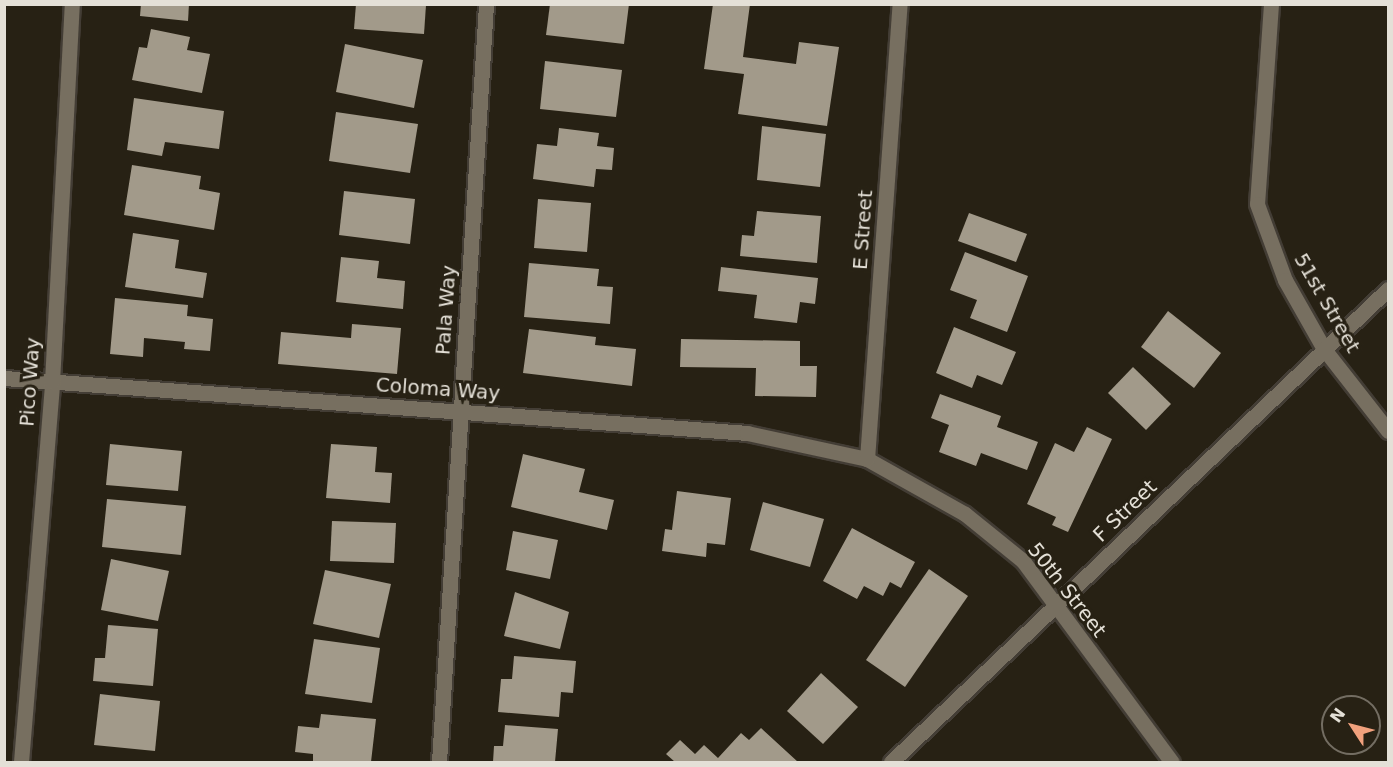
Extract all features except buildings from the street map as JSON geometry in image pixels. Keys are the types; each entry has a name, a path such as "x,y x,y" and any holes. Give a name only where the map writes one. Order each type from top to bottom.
{"street":[{"name":"Pico Way","path":"21,762 52,382 72,4"},
{"name":"Pala Way","path":"439,762 486,4"},
{"name":"E Street","path":"867,459 900,4"},
{"name":"51st Street","path":"1271,4 1257,204 1285,280 1324,349 1389,430"},
{"name":"F Street","path":"891,762 1389,289"},
{"name":"Coloma Way","path":"4,378 747,433 867,459"},
{"name":"50th Street","path":"867,459 964,514 1023,561 1172,762"}]}
